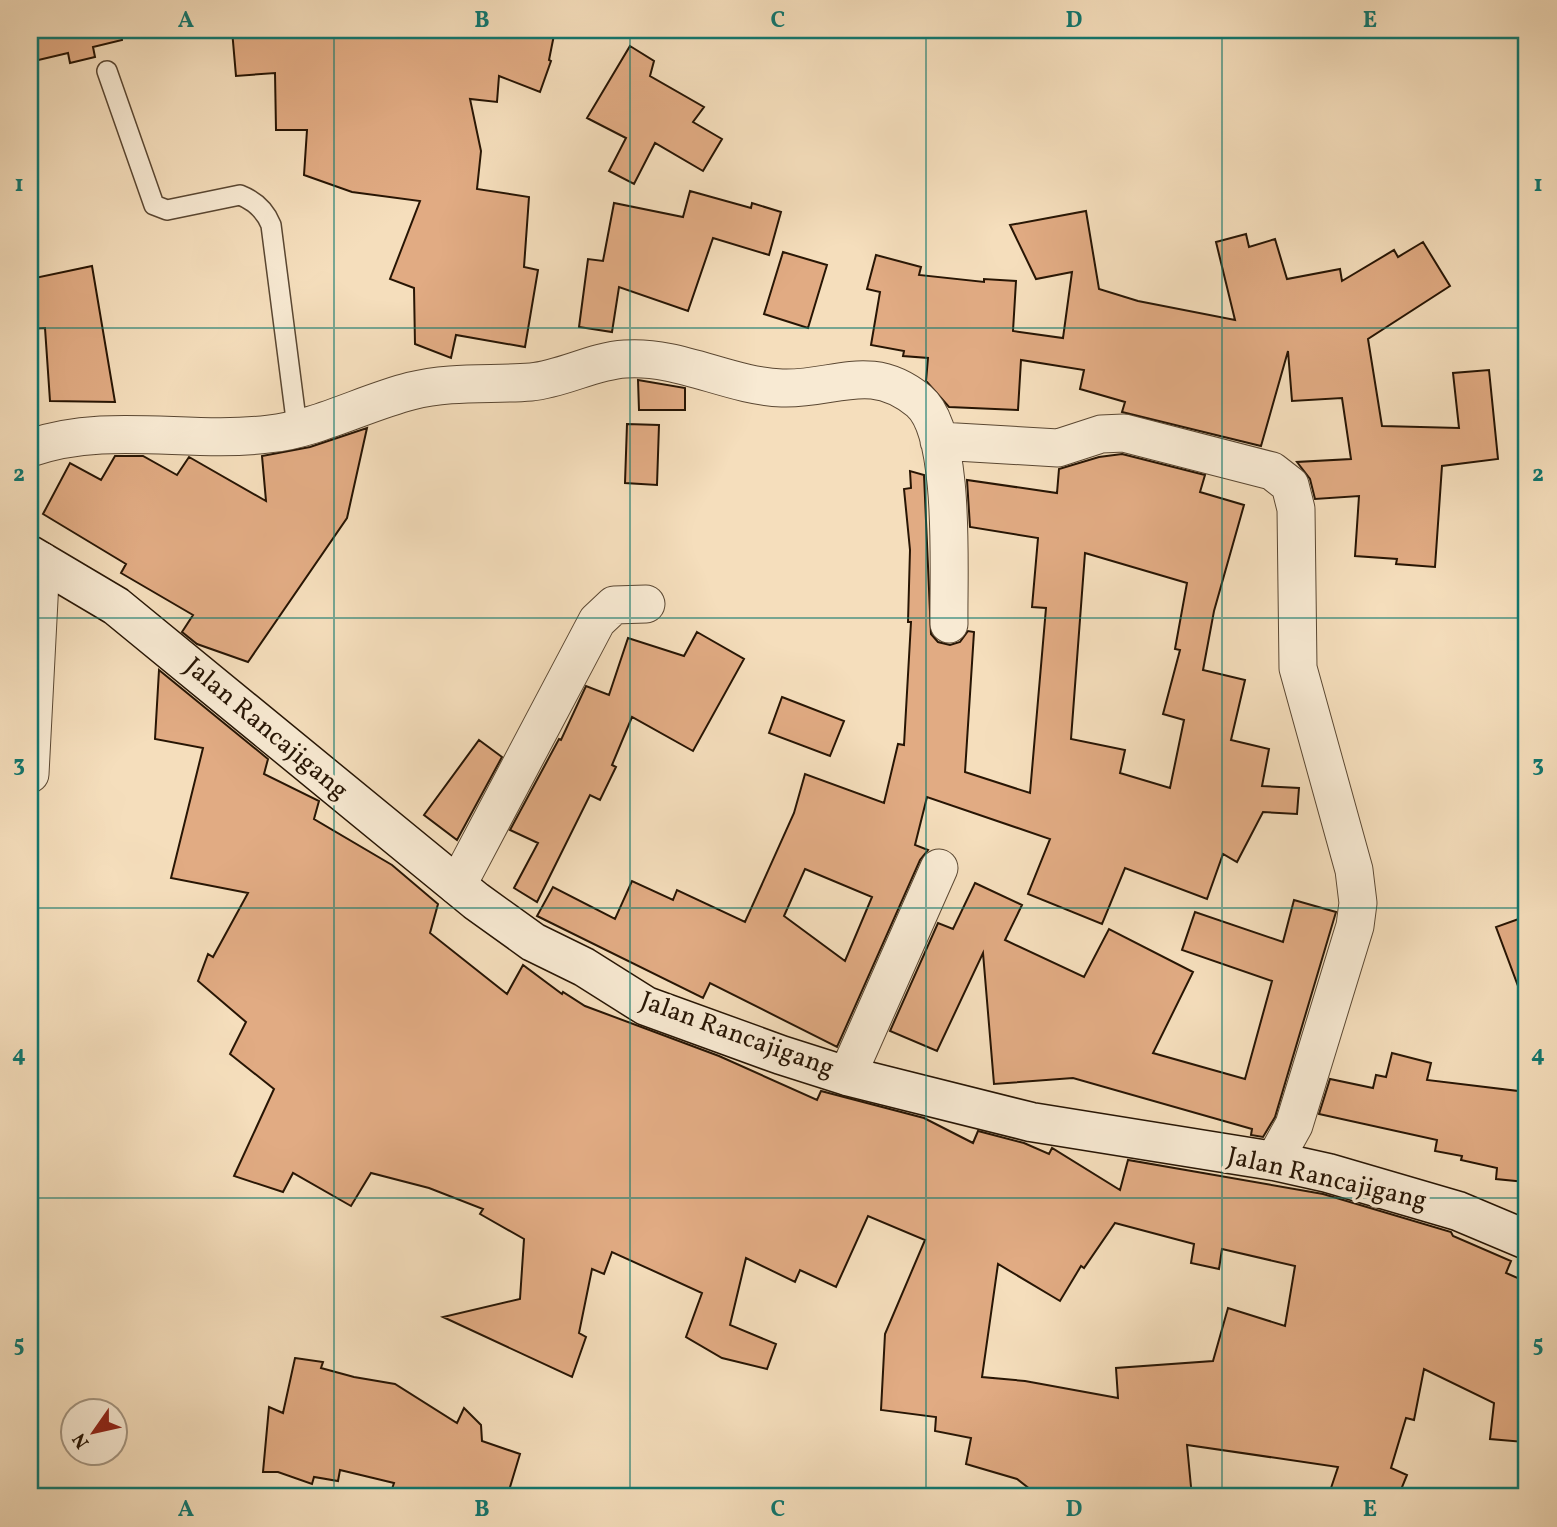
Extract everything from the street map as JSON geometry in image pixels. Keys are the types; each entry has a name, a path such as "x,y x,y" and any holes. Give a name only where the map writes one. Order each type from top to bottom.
{"main road":[{"name":"Jalan Rancajigang","path":"36,558 116,606 457,886 533,942 584,967 646,1006 847,1076 1031,1122 1274,1161 1385,1188 1526,1232"}],"street":[{"path":"30,448 95,434 248,436 278,433 411,391 465,384 534,382 625,359 671,363 778,388 859,378 875,379 920,402 933,420 944,464 949,624"},
{"path":"939,440 1058,449 1101,434 1124,433 1272,471 1290,485 1296,509 1298,668 1354,870 1358,903 1355,926 1294,1125 1274,1161"},
{"path":"30,774 36,558"},
{"path":"457,886 597,621 614,605 646,604"},
{"path":"847,1076 939,868"}],"lane":[{"path":"107,71 154,205 167,210 240,195 249,199 266,215 271,225 298,427"}],"building":[{"path":"30,30 121,30 122,40 93,47 95,57 70,63 68,53 30,62"},
{"path":"232,30 297,30 297,34 365,37 366,30 555,30 549,60 551,61 540,92 499,76 497,102 470,99 481,151 477,189 529,197 524,267 538,270 525,347 456,335 451,358 415,344 414,288 390,279 420,201 352,192 304,175 307,130 276,130 275,73 236,76"},
{"path":"630,46 654,61 650,76 704,107 693,122 722,139 703,171 655,143 634,184 609,171 626,138 587,118"},
{"path":"690,191 751,208 752,203 781,212 769,255 713,238 688,311 619,287 612,332 579,327 588,259 603,261 614,203 683,217"},
{"path":"1086,211 1099,289 1138,301 1235,320 1216,242 1246,234 1249,247 1275,239 1287,279 1340,269 1342,281 1394,250 1398,257 1423,242 1450,286 1368,339 1382,426 1459,428 1453,373 1489,370 1498,459 1442,466 1435,567 1396,564 1397,559 1355,556 1359,496 1315,499 1310,479 1297,462 1351,459 1342,398 1292,401 1288,351 1261,446 1122,412 1125,402 1080,389 1084,370 1021,360 1018,410 949,407 926,381 928,358 903,356 904,351 871,345 880,292 867,289 876,255 921,267 919,275 984,282 984,279 1016,281 1013,331 1063,338 1072,272 1036,279 1010,225"},
{"path":"783,252 827,265 808,328 764,314"},
{"path":"92,266 115,402 50,401 45,328 30,329 30,279"},
{"path":"638,380 685,388 685,410 639,410"},
{"path":"627,424 659,425 657,485 625,483"},
{"path":"367,428 347,518 248,662 197,644 182,632 193,615 121,573 126,564 43,514 70,463 101,480 115,456 143,456 177,475 189,457 266,501 262,456 310,447"},
{"path":"1122,454 1205,475 1200,492 1244,505 1214,611 1203,670 1245,680 1231,740 1269,749 1262,786 1299,788 1297,814 1263,812 1237,862 1223,854 1207,899 1125,868 1102,924 1028,894 1050,839 927,797 915,845 928,850 920,860 837,1047 710,983 703,998 537,916 553,887 615,919 632,881 673,900 677,890 745,922 794,813 805,774 884,803 898,744 904,745 911,622 908,622 910,550 904,489 911,488 910,471 924,475 931,634 938,642 950,645 960,642 968,631 974,632 965,772 1030,793 1046,608 1032,607 1038,538 970,527 967,480 1057,493 1059,469 1099,457","holes":["1085,553 1187,583 1175,649 1180,650 1163,714 1184,720 1170,788 1120,773 1125,750 1071,739","805,869 872,897 845,961 784,916"]},
{"path":"697,632 744,659 693,751 632,717 612,765 616,767 600,800 590,795 537,902 514,888 538,843 510,830 559,739 561,740 586,686 609,695 628,638 684,656"},
{"path":"159,670 268,759 264,774 319,801 314,819 392,865 438,904 430,933 507,994 523,965 562,994 563,992 585,1006 719,1056 817,1100 821,1091 924,1118 973,1143 978,1131 1024,1143 1049,1154 1052,1148 1120,1190 1128,1160 1323,1194 1451,1232 1453,1236 1511,1261 1506,1273 1527,1282 1527,1408 1524,1442 1490,1439 1494,1403 1424,1369 1414,1420 1406,1418 1391,1468 1407,1475 1398,1497 1348,1497 1330,1491 1338,1467 1187,1445 1192,1497 1040,1497 1017,1479 966,1464 971,1438 935,1431 936,1417 881,1410 885,1334 925,1240 868,1216 836,1287 800,1270 795,1282 746,1258 730,1325 776,1344 767,1369 722,1358 686,1337 702,1293 612,1252 604,1274 592,1269 579,1333 586,1337 572,1377 443,1317 520,1299 524,1239 480,1214 483,1209 429,1188 371,1173 351,1206 293,1173 283,1192 234,1176 274,1089 230,1054 246,1022 198,981 208,954 213,957 248,893 171,878 203,748 155,739","holes":["1115,1223 1194,1244 1191,1263 1219,1269 1222,1249 1295,1266 1285,1326 1228,1308 1213,1361 1116,1368 1118,1398 1025,1381 982,1377 998,1264 1060,1301 1081,1266 1084,1268"]},
{"path":"782,697 844,721 830,756 769,733"},
{"path":"479,740 502,757 457,840 424,815"},
{"path":"975,883 1022,905 1005,940 1084,977 1109,929 1193,972 1153,1053 1245,1079 1272,981 1182,950 1195,912 1283,942 1294,900 1336,912 1275,1117 1263,1137 1251,1135 1252,1129 1073,1078 994,1084 983,953 937,1051 890,1031 938,923 953,929"},
{"path":"1527,916 1527,1002 1524,1002 1496,927"},
{"path":"1392,1053 1431,1063 1427,1080 1518,1091 1523,1132 1527,1133 1527,1182 1496,1179 1497,1168 1461,1160 1462,1156 1435,1151 1437,1140 1319,1114 1330,1079 1373,1088 1376,1075 1386,1077"},
{"path":"295,1358 323,1362 321,1368 354,1377 395,1384 457,1423 464,1408 481,1425 482,1441 520,1454 507,1497 409,1497 391,1492 394,1483 340,1470 338,1481 314,1477 312,1484 278,1472 263,1472 269,1407 283,1413"}]}
